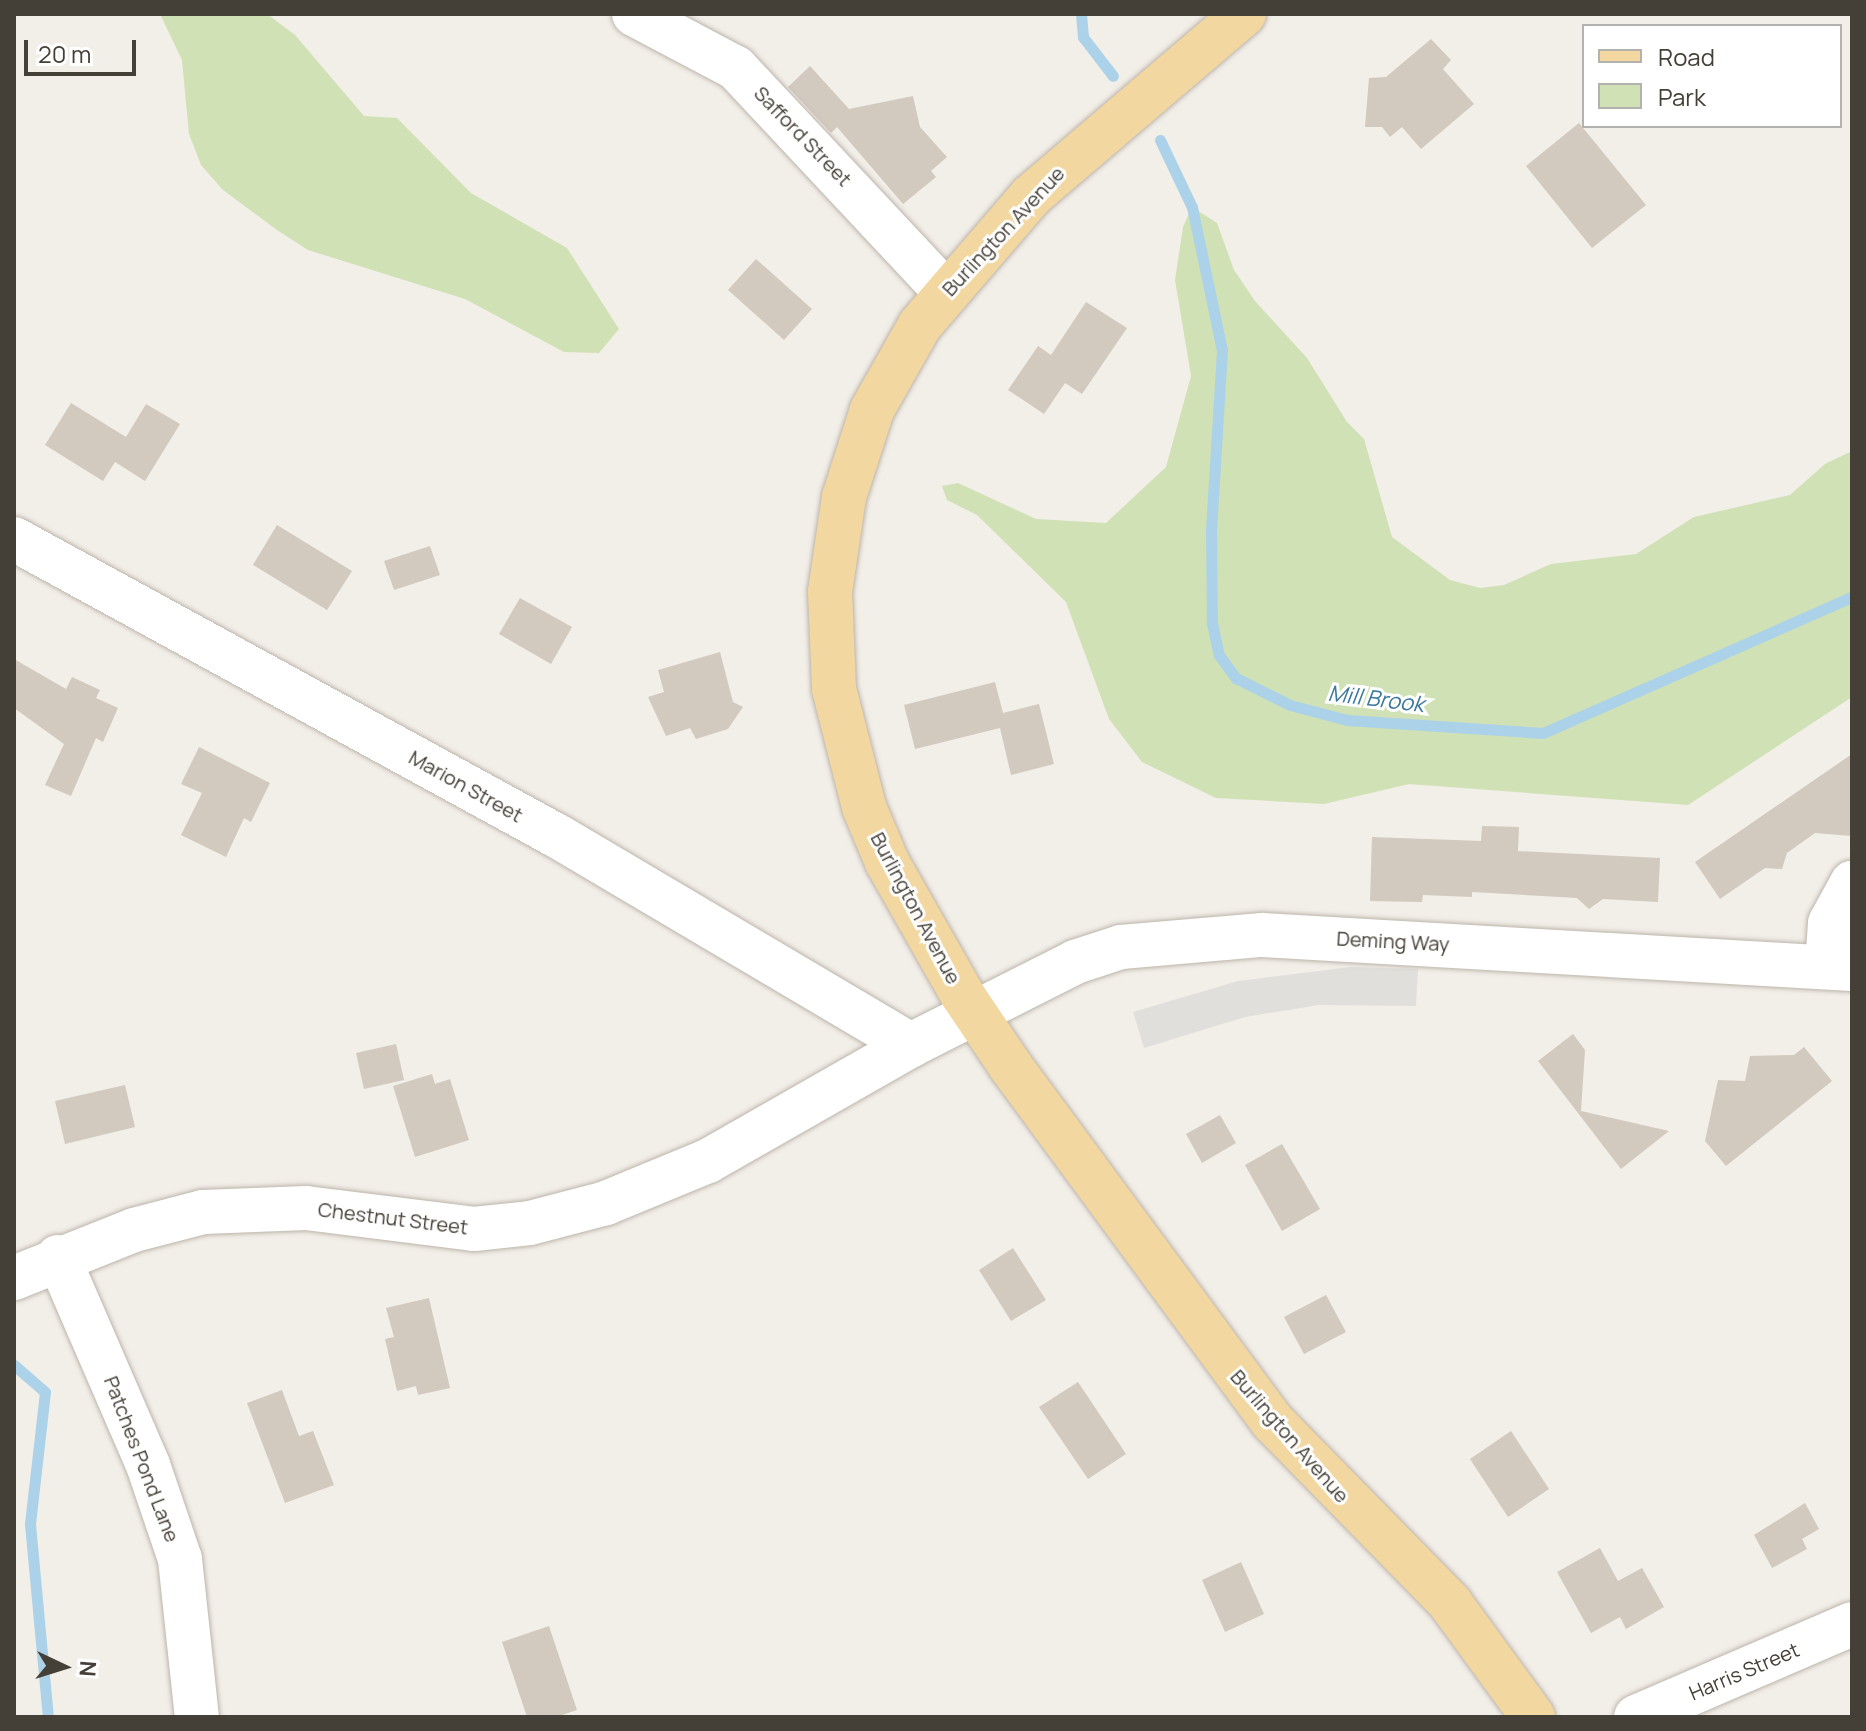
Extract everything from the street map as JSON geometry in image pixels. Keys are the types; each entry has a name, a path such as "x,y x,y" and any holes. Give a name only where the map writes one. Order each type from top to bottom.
{"main road":[{"name":"Burlington Avenue","path":"1244,14 1031,196 945,291 895,366 856,454 835,543 829,642 840,722 864,807 887,862 976,1016 1226,1363 1321,1474 1450,1603 1533,1717"}],"street":[{"name":"Safford Street","path":"634,14 736,68 945,291"},
{"name":"Marion Street","path":"14,539 559,837 911,1045"},
{"name":"Deming Way","path":"976,1016 1075,962 1121,947 1206,936 1840,968 1830,923 1852,883"},
{"name":"Chestnut Street","path":"14,1278 58,1257 171,1219 239,1208 334,1210 474,1229 567,1214 708,1161 911,1045 976,1016"},
{"name":"Patches Pond Lane","path":"58,1257 171,1529 187,1594 197,1717"},
{"name":"Harris Street","path":"1636,1717 1852,1624"}],"green space":[{"path":"160,14 267,14 295,35 364,116 397,118 471,193 567,248 619,329 599,353 564,352 465,299 308,250 277,230 223,190 201,165 189,134 182,60"},
{"path":"1192,207 1217,223 1234,270 1255,301 1307,358 1347,422 1364,439 1392,537 1450,580 1480,588 1504,585 1551,564 1636,554 1694,517 1790,495 1825,464 1852,451 1852,697 1688,805 1409,784 1324,804 1216,798 1142,762 1109,719 1066,602 977,515 947,500 942,486 958,483 1036,519 1106,523 1166,467 1191,376 1175,280 1183,227"}],"shaded area":[{"path":"1350,967 1418,969 1416,1006 1319,1005 1245,1017 1144,1048 1133,1012 1238,981"}],"building":[{"path":"1431,39 1451,60 1443,69 1474,104 1421,149 1402,127 1390,137 1382,127 1365,127 1369,78 1386,77"},
{"path":"810,66 849,109 913,96 920,127 947,157 931,171 936,177 903,204 837,127 831,133 788,87"},
{"path":"1579,123 1646,205 1592,248 1526,166"},
{"path":"756,259 812,309 784,340 728,290"},
{"path":"1086,302 1127,328 1082,394 1065,383 1044,414 1008,390 1038,346 1051,355"},
{"path":"71,403 126,437 146,404 180,424 145,481 115,462 103,481 45,445"},
{"path":"277,525 352,571 327,610 253,565"},
{"path":"430,546 440,575 394,590 384,561"},
{"path":"520,598 572,627 551,664 499,634"},
{"path":"720,652 733,702 743,707 728,729 696,739 690,728 666,736 648,697 664,692 658,670"},
{"path":"14,659 66,689 72,677 100,690 96,698 118,708 103,742 96,738 71,796 45,785 64,744 14,708"},
{"path":"995,682 1003,713 1039,704 1054,764 1011,775 1000,728 915,749 904,705"},
{"path":"199,747 270,783 251,822 244,818 226,857 181,835 202,793 181,784"},
{"path":"1852,754 1852,836 1815,833 1787,853 1782,869 1765,868 1720,899 1695,862"},
{"path":"1482,826 1519,827 1518,851 1660,858 1658,902 1603,899 1589,909 1577,898 1472,892 1472,897 1423,895 1422,902 1370,901 1372,837 1481,841"},
{"path":"1573,1034 1585,1050 1581,1111 1669,1131 1621,1169 1538,1061"},
{"path":"396,1044 404,1080 364,1089 356,1053"},
{"path":"1804,1047 1832,1081 1726,1166 1705,1141 1718,1080 1745,1081 1750,1056 1794,1055"},
{"path":"432,1074 435,1084 450,1079 469,1140 415,1157 393,1086"},
{"path":"125,1085 135,1127 65,1144 55,1101"},
{"path":"1220,1115 1236,1143 1202,1163 1186,1134"},
{"path":"1282,1144 1320,1209 1282,1231 1245,1165"},
{"path":"1013,1248 1046,1300 1011,1321 979,1270"},
{"path":"1326,1295 1346,1332 1304,1354 1284,1317"},
{"path":"429,1298 450,1388 418,1395 416,1386 397,1391 385,1339 394,1337 386,1308"},
{"path":"1078,1382 1126,1454 1088,1479 1039,1407"},
{"path":"282,1390 299,1436 313,1431 334,1485 285,1503 247,1403"},
{"path":"1511,1431 1549,1489 1508,1517 1470,1459"},
{"path":"1805,1503 1819,1529 1802,1539 1807,1549 1772,1568 1754,1535"},
{"path":"1600,1548 1618,1581 1642,1568 1664,1607 1626,1629 1620,1617 1591,1633 1557,1572"},
{"path":"1241,1562 1264,1614 1225,1632 1202,1580"},
{"path":"549,1626 577,1710 556,1717 527,1717 502,1642"}],"waterway":[{"name":"Mill Brook","path":"1081,14 1083,37 1113,76"},
{"name":"Mill Brook","path":"1160,140 1192,207 1222,350 1211,532 1212,623 1219,655 1236,678 1290,705 1347,720 1543,733 1852,597"},
{"name":"Mill Brook","path":"14,1365 45,1392 30,1524 48,1717"}]}
